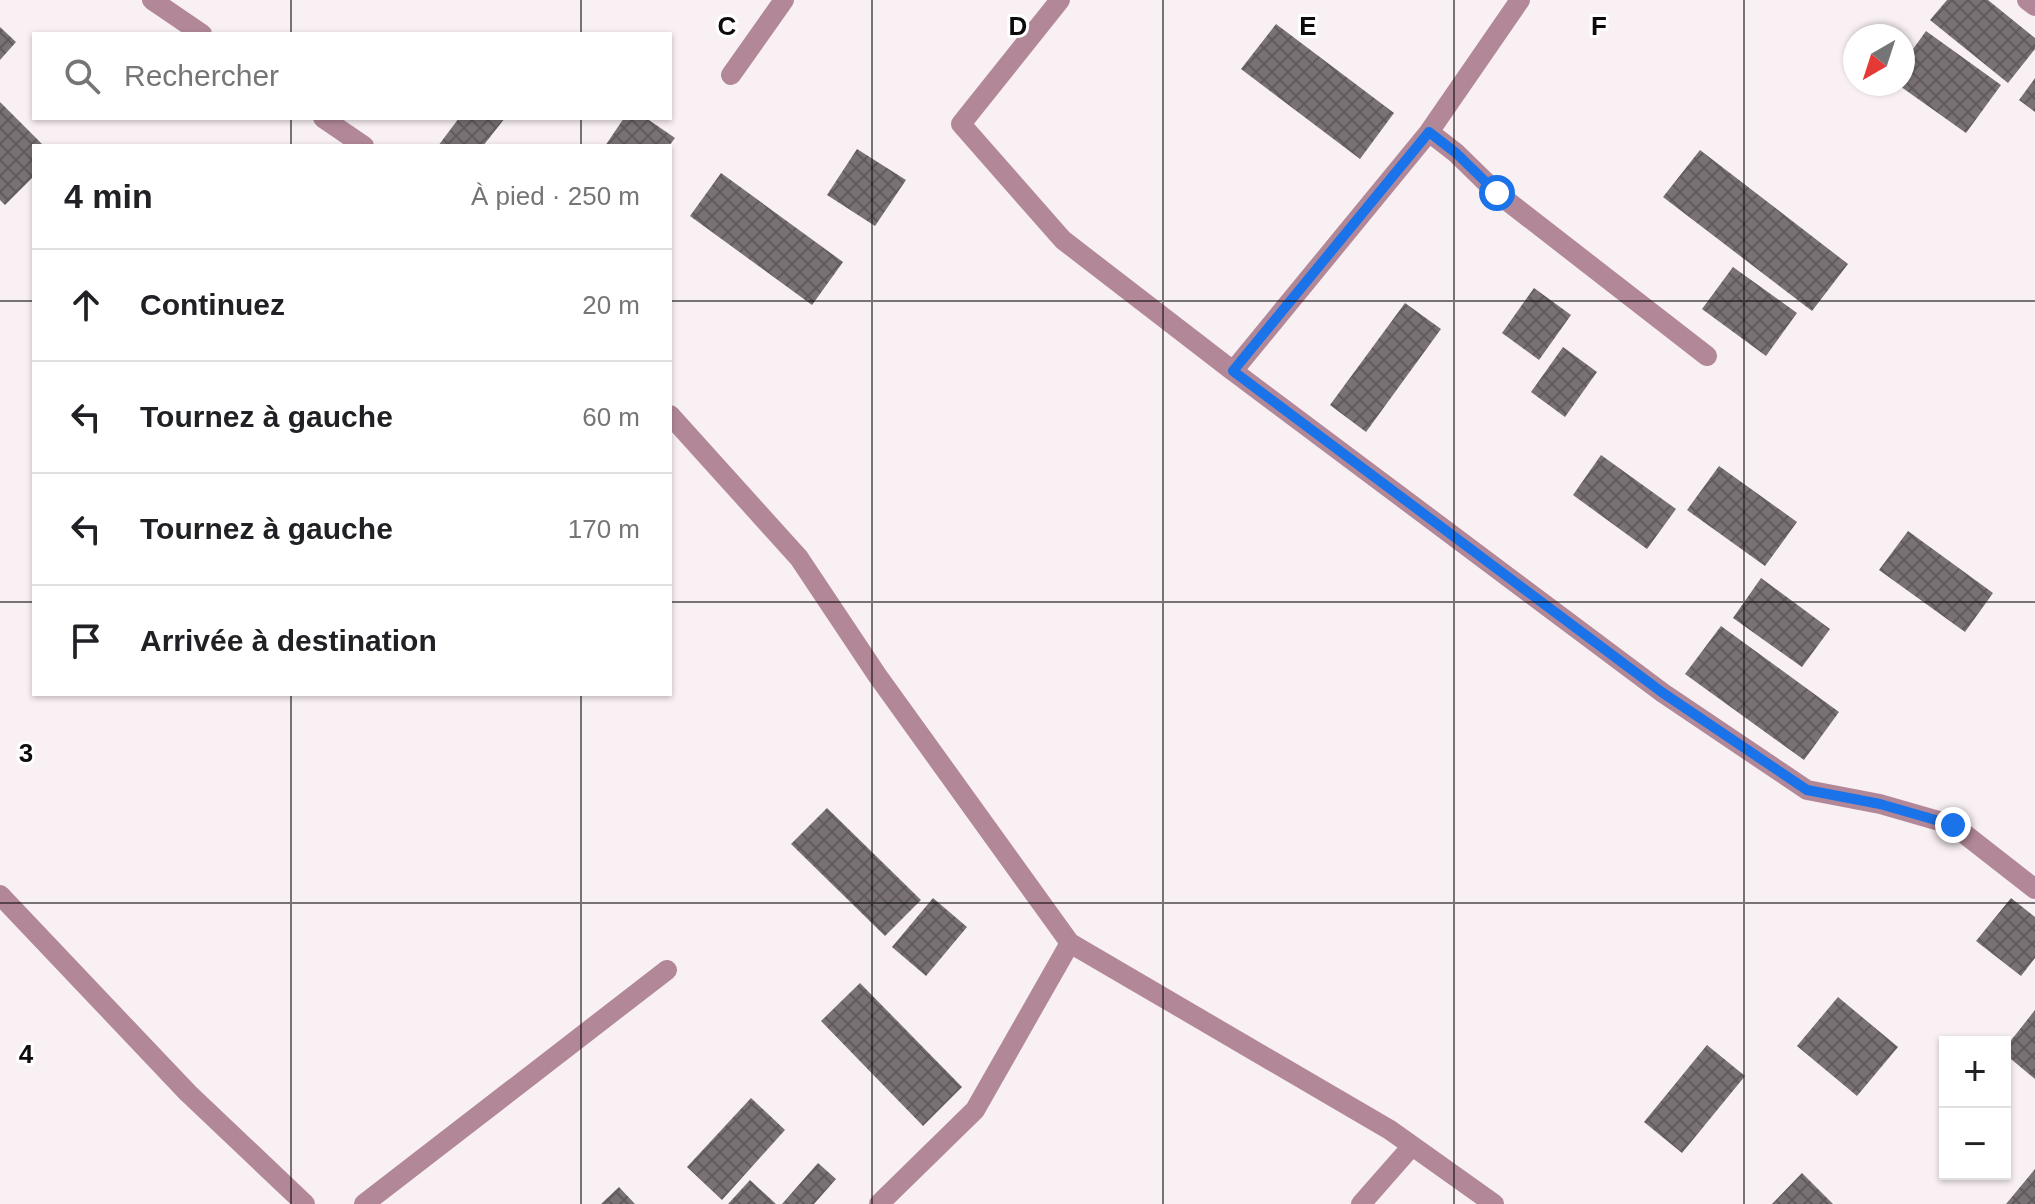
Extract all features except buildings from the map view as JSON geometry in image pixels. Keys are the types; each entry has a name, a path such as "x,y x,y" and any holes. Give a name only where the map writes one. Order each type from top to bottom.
{"street":[{"path":"152,0 199,32"},
{"path":"731,75 784,0"},
{"path":"1060,0 961,124 1063,240 1663,693 1807,790 1880,804 1953,825 2035,889"},
{"path":"1233,371 1429,132 1520,0"},
{"path":"2027,0 2035,6"},
{"path":"326,120 361,144"},
{"path":"1429,132 1497,193 1707,356"},
{"path":"672,417 799,558 877,675 1070,943 1390,1130 1494,1204"},
{"path":"0,895 188,1093 305,1204"},
{"path":"879,1204 975,1110 1070,943"},
{"path":"364,1204 667,970"},
{"path":"1361,1204 1412,1146"}],"route":[{"path":"1497,193 1429,132 1233,371 1663,693 1807,790 1880,804 1953,825"}]}
